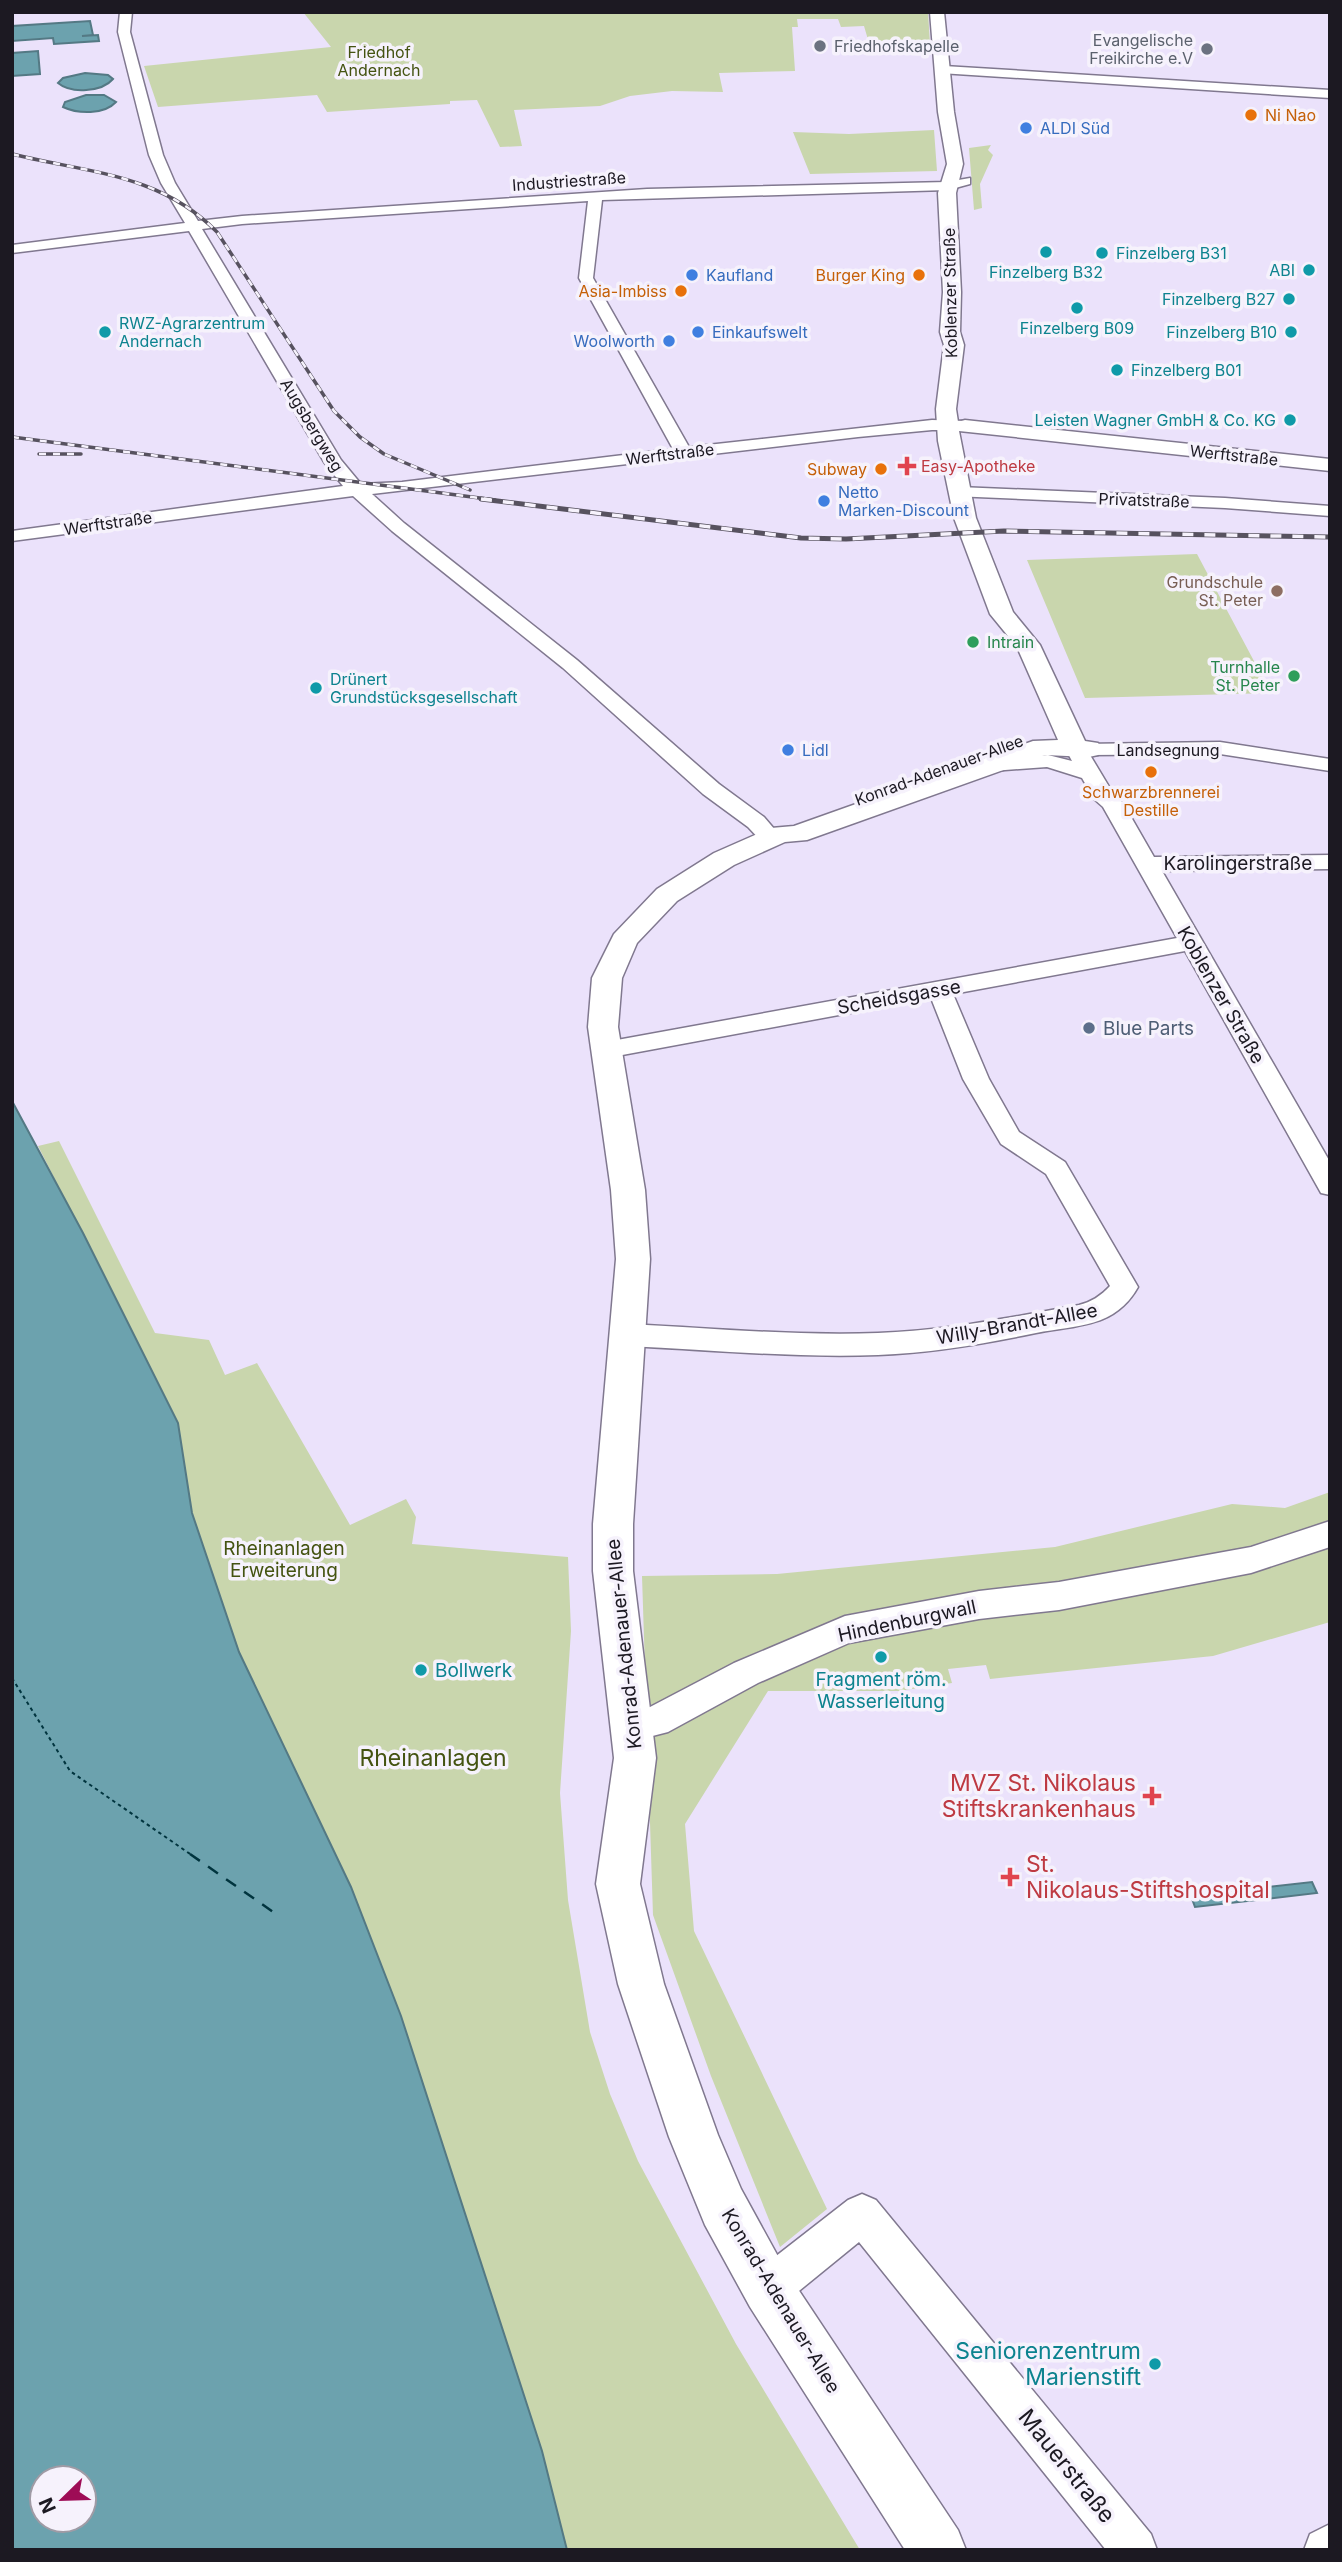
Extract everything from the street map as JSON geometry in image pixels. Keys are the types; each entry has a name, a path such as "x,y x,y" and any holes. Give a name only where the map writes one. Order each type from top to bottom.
{"street":[{"name":"Augsbergweg","path":"126,12 124,32 156,155 168,183 332,462 356,490 398,527 570,664 769,839"},
{"name":"Koblenzer Straße","path":"937,12 946,113 959,187 970,301 963,386 956,426 969,493 969,532 1002,614 1028,646 1102,794 1112,803 1326,1172"},
{"path":"944,70 1330,94"},
{"name":"Industriestraße","path":"12,249 242,220 647,193 959,187"},
{"path":"595,197 586,278 683,452"},
{"name":"Werftstraße","path":"12,536 356,490 414,486 858,432 956,426 1330,465"},
{"name":"Koblenzer Straße","path":"969,493 994,542 1081,753"},
{"name":"Privatstraße","path":"969,493 1330,511"},
{"path":"1032,737 1052,725 1049,692"},
{"name":"Konrad-Adenauer-Allee","path":"938,2550 768,2289 723,2207 694,2137 630,1944 618,1884 635,1758 613,1571 613,1524 633,1259 629,1204 603,1027 607,978 624,940 667,895 696,875 769,839 786,825 1032,737 1050,736 1081,753"},
{"name":"Konrad-Adenauer-Allee","path":"769,839 797,834 1042,747 1081,753"},
{"name":"Landsegnung","path":"1081,753 1220,748 1330,765"},
{"name":"Karolingerstraße","path":"1147,864 1330,862"},
{"name":"Scheidsgasse","path":"606,1050 1191,943"},
{"name":"Willy-Brandt-Allee","path":"627,1335 821,1343 913,1342 1011,1328 1104,1310 1118,1299 1124,1287 1056,1168 1010,1138 976,1079 939,989"},
{"name":"Hindenburgwall","path":"633,1726 656,1721 746,1673 845,1630 979,1605 1059,1596 1251,1560 1330,1534"},
{"name":"Mauerstraße","path":"768,2289 862,2214 1135,2550"},
{"path":"1326,2550 1330,2546"}],"green space":[{"name":"Friedhof Andernach","path":"303,12 928,12 930,44 869,43 864,26 841,27 838,19 797,19 798,27 792,27 795,71 719,73 723,92 672,91 630,96 600,106 514,110 522,146 500,147 477,100 327,112 317,95 158,107 144,66 331,47"},
{"path":"934,130 937,171 810,174 793,132 849,134"},
{"path":"991,145 988,150 993,155 980,184 982,208 974,210 969,148"},
{"path":"1197,554 1271,693 1085,698 1027,560"},
{"name":"Rheinanlagen","path":"59,1141 155,1333 209,1340 225,1375 257,1363 350,1525 406,1499 416,1517 412,1544 568,1557 571,1631 560,1793 568,1900 590,2032 610,2094 638,2161 736,2344 860,2550 567,2550 542,2451 401,2016 351,1887 239,1652 192,1513 178,1423 38,1146"},
{"path":"1330,1492 1330,1622 1213,1656 990,1679 986,1665 948,1669 952,1683 899,1691 768,1691 685,1824 694,1931 827,2209 780,2247 711,2076 653,1915 642,1576 777,1574 1055,1547 1232,1504 1285,1508"}],"shaded area":[{"path":"90,21 93,35 82,36 98,35 99,41 54,44 53,38 12,41 12,26"},
{"path":"38,51 40,74 12,76 12,53"},
{"path":"85,73 108,75 113,79 102,87 86,90 71,89 58,83 63,78"},
{"path":"86,95 104,95 116,102 105,109 91,112 63,107 65,102"},
{"path":"12,1101 83,1233 178,1423 192,1513 239,1652 351,1887 401,2016 542,2451 567,2550 12,2550"},
{"path":"1312,1882 1317,1893 1195,1907 1191,1896"}],"ferry route":[{"path":"12,1678 70,1771 193,1856"},
{"path":"190,1854 279,1916"}],"railway":[{"path":"12,154 95,171 147,186 195,212 217,232 334,411 360,437 384,454 470,490"},
{"path":"12,437 495,500"},
{"path":"39,454 81,454"},
{"path":"481,499 801,538 846,539 1004,531 1330,537"}],"place":[{"name":"Friedhofskapelle","path":"820,46"},
{"name":"Evangelische Freikirche e.V","path":"1207,49"},
{"name":"Ni Nao","path":"1251,115"},
{"name":"ALDI Süd","path":"1026,128"},
{"name":"Finzelberg B32","path":"1046,252"},
{"name":"Finzelberg B31","path":"1102,253"},
{"name":"ABI","path":"1309,270"},
{"name":"Kaufland","path":"692,275"},
{"name":"Burger King","path":"919,275"},
{"name":"Asia-Imbiss","path":"681,291"},
{"name":"Finzelberg B27","path":"1289,299"},
{"name":"Finzelberg B09","path":"1077,308"},
{"name":"RWZ-Agrarzentrum Andernach","path":"105,332"},
{"name":"Einkaufswelt","path":"698,332"},
{"name":"Finzelberg B10","path":"1291,332"},
{"name":"Woolworth","path":"669,341"},
{"name":"Finzelberg B01","path":"1117,370"},
{"name":"Leisten Wagner GmbH & Co. KG","path":"1290,420"},
{"name":"Easy-Apotheke","path":"907,466"},
{"name":"Subway","path":"881,469"},
{"name":"Netto Marken-Discount","path":"824,501"},
{"name":"Grundschule St. Peter","path":"1277,591"},
{"name":"Intrain","path":"973,642"},
{"name":"Turnhalle St. Peter","path":"1294,676"},
{"name":"Drünert Grundstücksgesellschaft","path":"316,688"},
{"name":"Lidl","path":"788,750"},
{"name":"Schwarzbrennerei Destille","path":"1151,772"},
{"name":"Blue Parts","path":"1089,1028"},
{"name":"Fragment röm. Wasserleitung","path":"881,1657"},
{"name":"Bollwerk","path":"421,1670"},
{"name":"MVZ St. Nikolaus Stiftskrankenhaus","path":"1152,1796"},
{"name":"St. Nikolaus-Stiftshospital","path":"1010,1877"},
{"name":"Seniorenzentrum Marienstift","path":"1155,2364"}],"park label":[{"name":"Rheinanlagen Erweiterung","path":"284,1559"}]}
